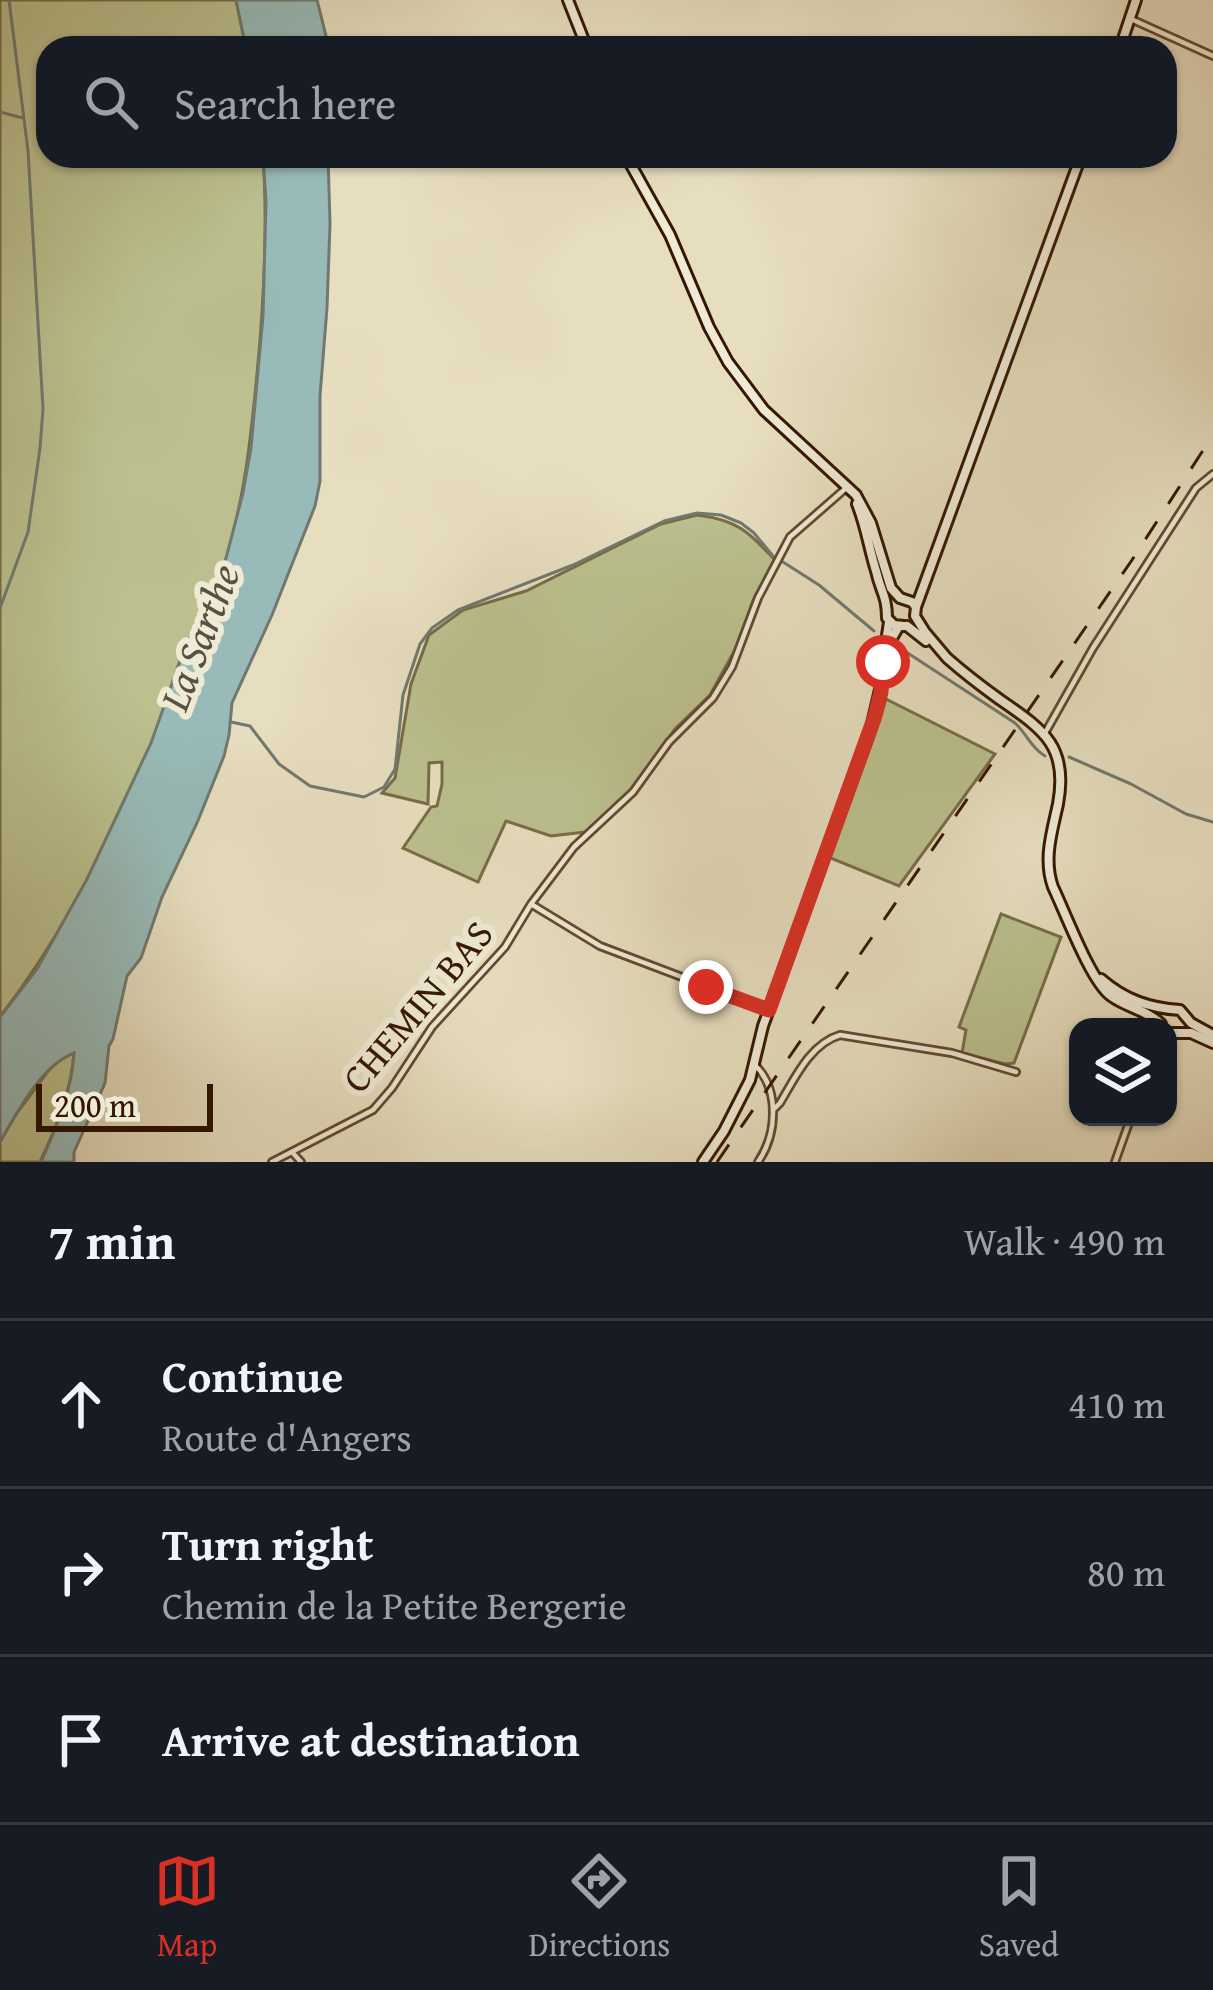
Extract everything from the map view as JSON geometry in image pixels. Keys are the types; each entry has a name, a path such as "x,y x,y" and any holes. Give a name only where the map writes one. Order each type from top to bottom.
{"street":[{"path":"568,0 582,36"},
{"path":"1125,36 1136,0"},
{"path":"1131,19 1169,36"},
{"path":"1177,40 1213,56"},
{"path":"633,168 670,235 728,362 764,410 847,487 866,512 892,591 915,612 946,658"},
{"path":"703,1162 729,1122 755,1065 769,1010 867,739 898,625 915,612 1077,168"},
{"path":"1042,730 1196,488 1213,474"},
{"path":"847,487 890,604"},
{"name":"CHEMIN BAS","path":"272,1162 374,1110 432,1027 505,947 574,847 633,792 669,742 712,698 732,667 758,598 790,537 847,487"},
{"path":"930,565 919,587 890,604 886,613 1042,730 1059,759 1061,782 1048,854 1050,879 1097,981 1109,994 1155,1018"},
{"path":"530,906 600,946 769,1010"},
{"path":"1095,974 1123,995 1157,1009 1180,1010 1213,1039"},
{"path":"1163,1018 1168,1010"},
{"path":"1177,1027 1187,1020"},
{"path":"1177,1033 1213,1039"},
{"path":"772,1110 817,1048 840,1035 939,1050 1016,1072"},
{"path":"755,1065 766,1079 772,1110 771,1137 758,1162"},
{"path":"1114,1162 1128,1126"},
{"path":"292,1152 301,1162"}],"green space":[{"path":"0,0 236,0 244,36 36,36 36,168 263,168 263,293 242,493 225,562 183,653 122,812 66,918 0,1017"},
{"path":"697,515 741,528 775,560 710,695 675,729 632,790 585,832 551,836 506,821 478,882 403,848 431,807 437,806 442,784 442,762 429,763 428,804 382,793 395,778 411,684 429,635 463,610 526,591 661,524"},
{"path":"886,699 995,754 899,886 828,857"},
{"path":"1001,914 1061,937 1014,1063 1005,1064 962,1053 966,1030 959,1027"},
{"path":"74,1052 67,1095 40,1162 0,1162 0,1142 14,1117 54,1063"}],"water":[{"path":"236,0 317,0 326,36 244,36"},
{"name":"La Sarthe","path":"264,168 328,168 327,308 315,506 232,703 224,756 162,897 141,958 127,976 105,1083 74,1152 74,1162 41,1162 67,1095 74,1053 41,1079 0,1142 0,1017 37,969 87,879 151,743 184,650 224,566 251,448 263,316"}],"waterway":[{"path":"0,608 28,532 43,409 28,151 9,0"},
{"path":"0,112 23,118"},
{"path":"231,722 250,726 279,764 310,786 364,797 384,787 395,769 403,695 420,644 432,628 458,610 573,565 664,521 697,513 741,523 773,556"},
{"path":"783,562 874,631"},
{"path":"900,648 1015,723 1045,756"},
{"path":"1069,757 1186,814 1213,822"}],"railway":[{"path":"717,1162 1213,435"}],"route":[{"path":"706,987 769,1010 875,716 883,662"}]}
